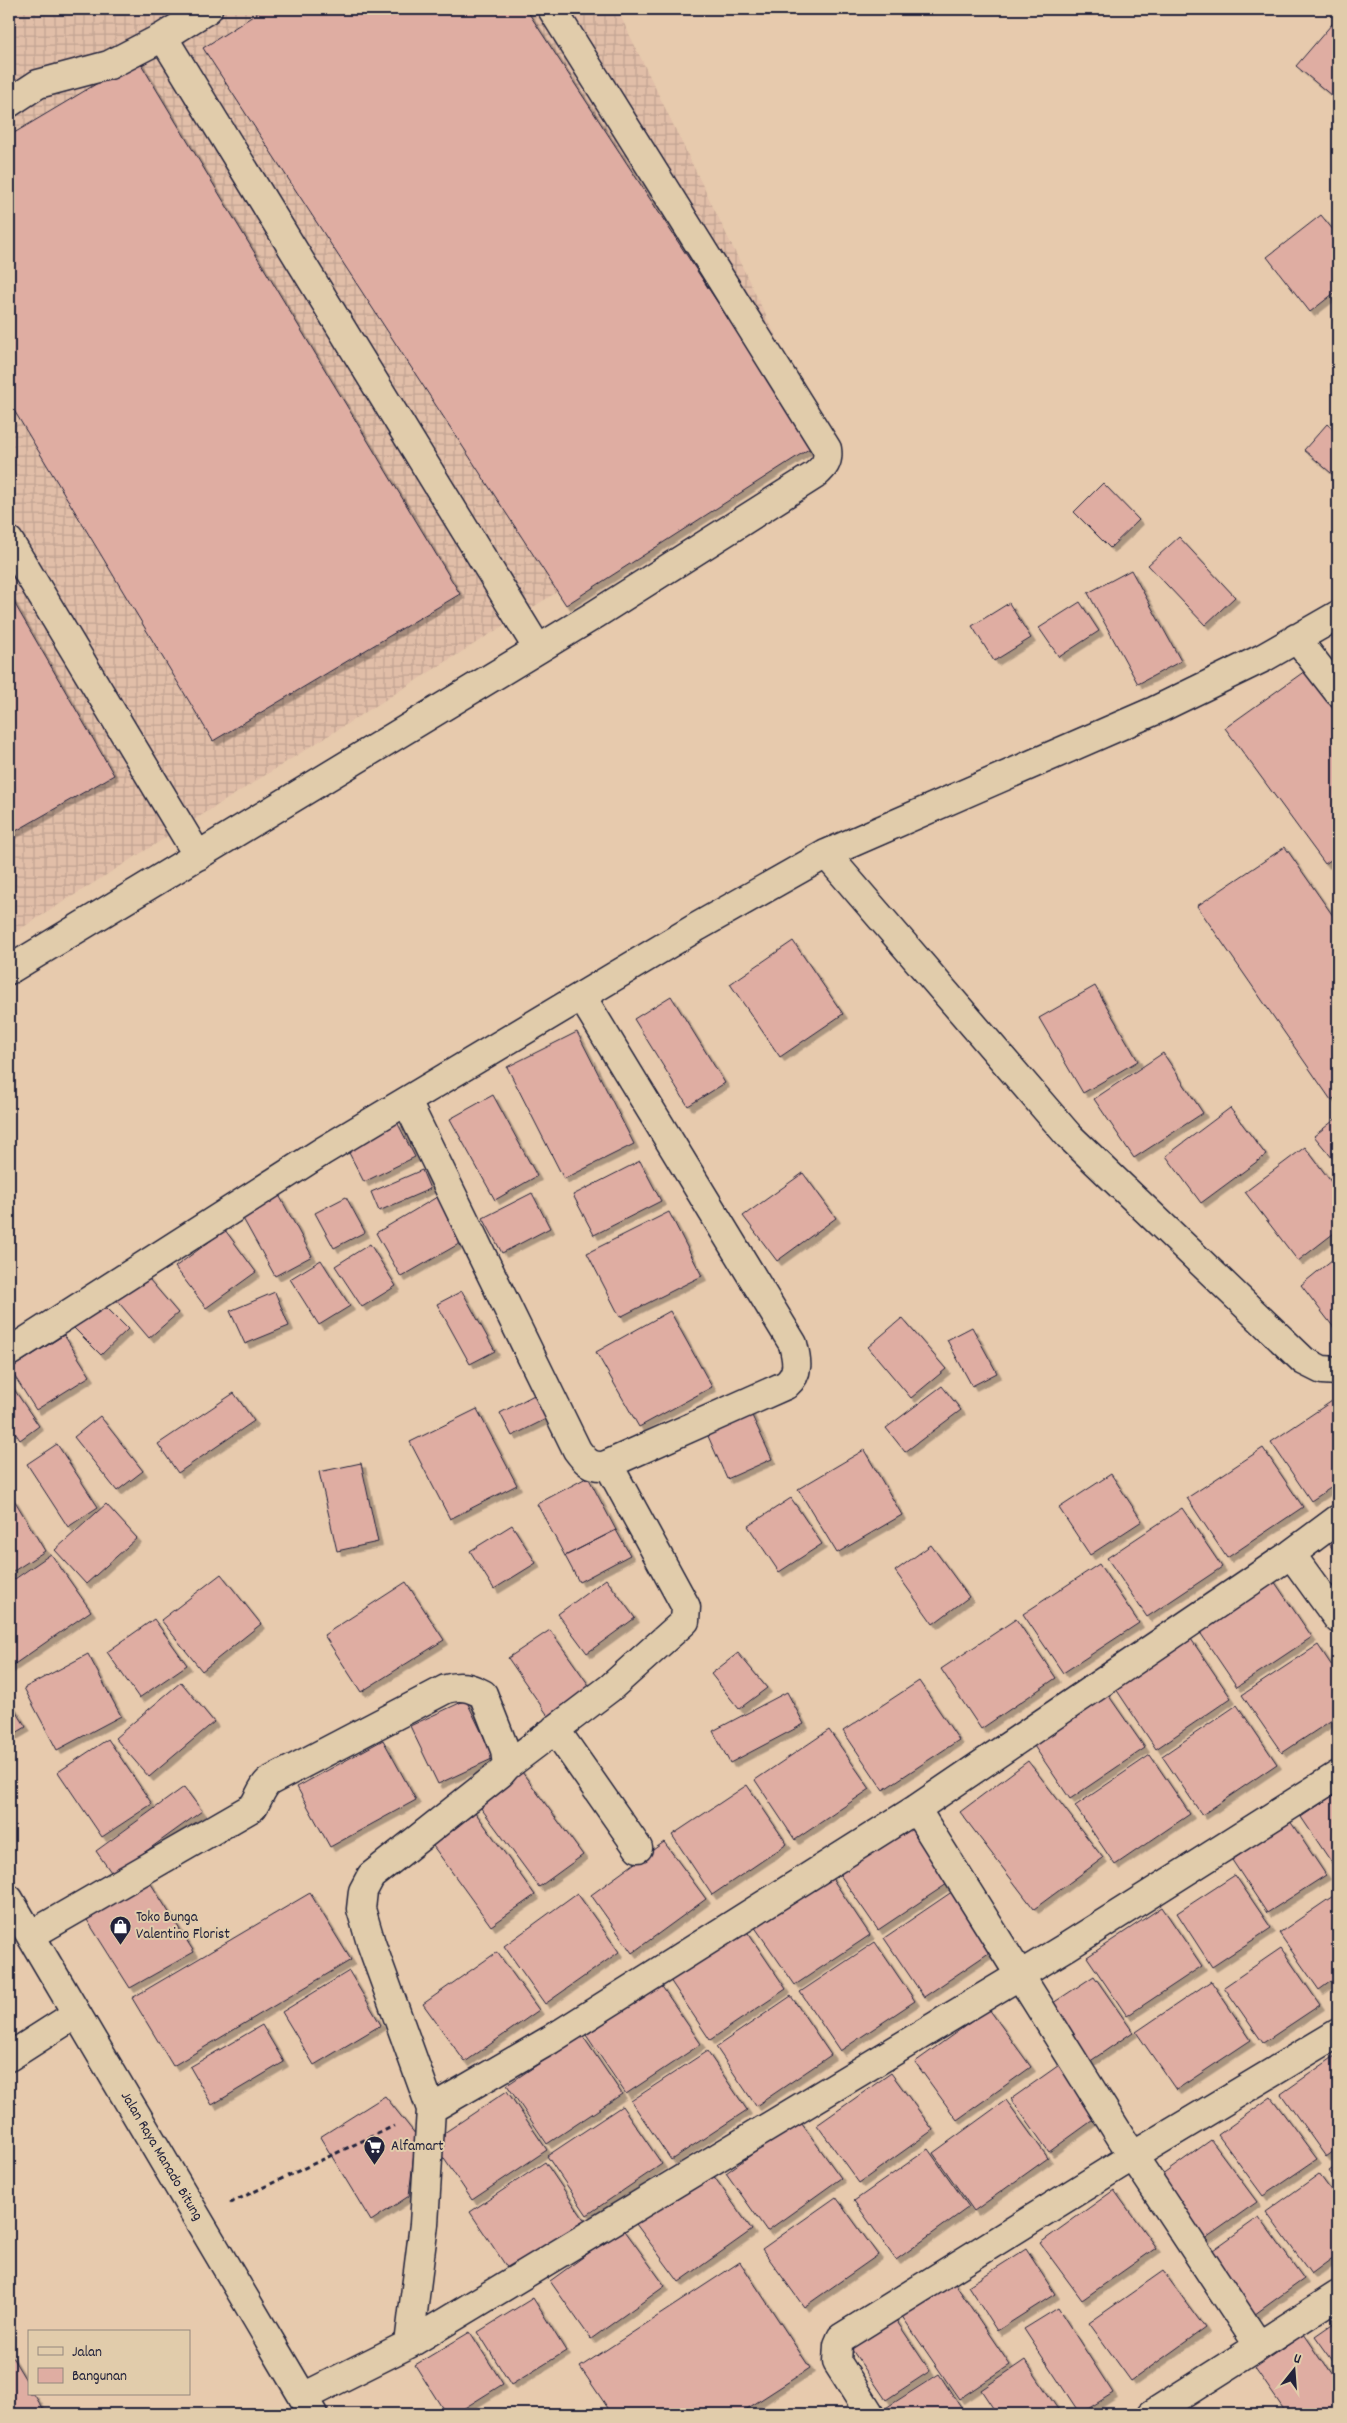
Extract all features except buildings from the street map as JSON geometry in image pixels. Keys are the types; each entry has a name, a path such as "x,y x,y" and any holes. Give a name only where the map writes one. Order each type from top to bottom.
{"main road":[{"path":"9,103 38,84 109,65 163,37 208,9"},
{"path":"9,970 538,649 815,475 825,466 828,457 827,449 552,9"},
{"path":"163,37 538,649"},
{"path":"9,542 198,856"},
{"path":"9,1352 324,1151 697,927 826,854 1154,712 1263,658 1338,615"},
{"path":"1296,638 1338,692"},
{"path":"826,854 1069,1136 1304,1361 1322,1370 1338,1371"},
{"path":"407,1102 577,1450 585,1462 596,1466 608,1464 786,1385 793,1379 797,1371 797,1359 793,1344 779,1318 582,997"},
{"path":"409,2344 424,2224 431,2109 371,1943 362,1909 363,1891 371,1876 501,1774 507,1766 610,1688 685,1621 686,1607 608,1464"},
{"path":"431,2109 550,2040 916,1809 1291,1554 1338,1519"},
{"path":"1291,1554 1338,1619"},
{"path":"32,1935 253,1807 259,1799 261,1789 268,1782 446,1689 459,1685 470,1687 482,1694 505,1750 507,1766"},
{"path":"555,1729 638,1848"},
{"path":"308,2406 1020,1975 1338,1775"},
{"path":"916,1809 1133,2156 1259,2346"},
{"name":"Jalan Raya Manado Bitung","path":"9,1899 32,1935 76,2014 308,2406"},
{"path":"9,2058 76,2014"},
{"path":"870,2414 836,2362 838,2345 841,2338 1133,2156 1338,2033"},
{"path":"1152,2414 1338,2295"}],"path":[{"path":"198,2218 431,2109"}],"shaded area":[{"path":"9,9 617,9 820,427 9,936"}],"place":[{"name":"Toko Bunga Valentino Florist","path":"120,1946"},
{"name":"Alfamart","path":"375,2166"}]}
